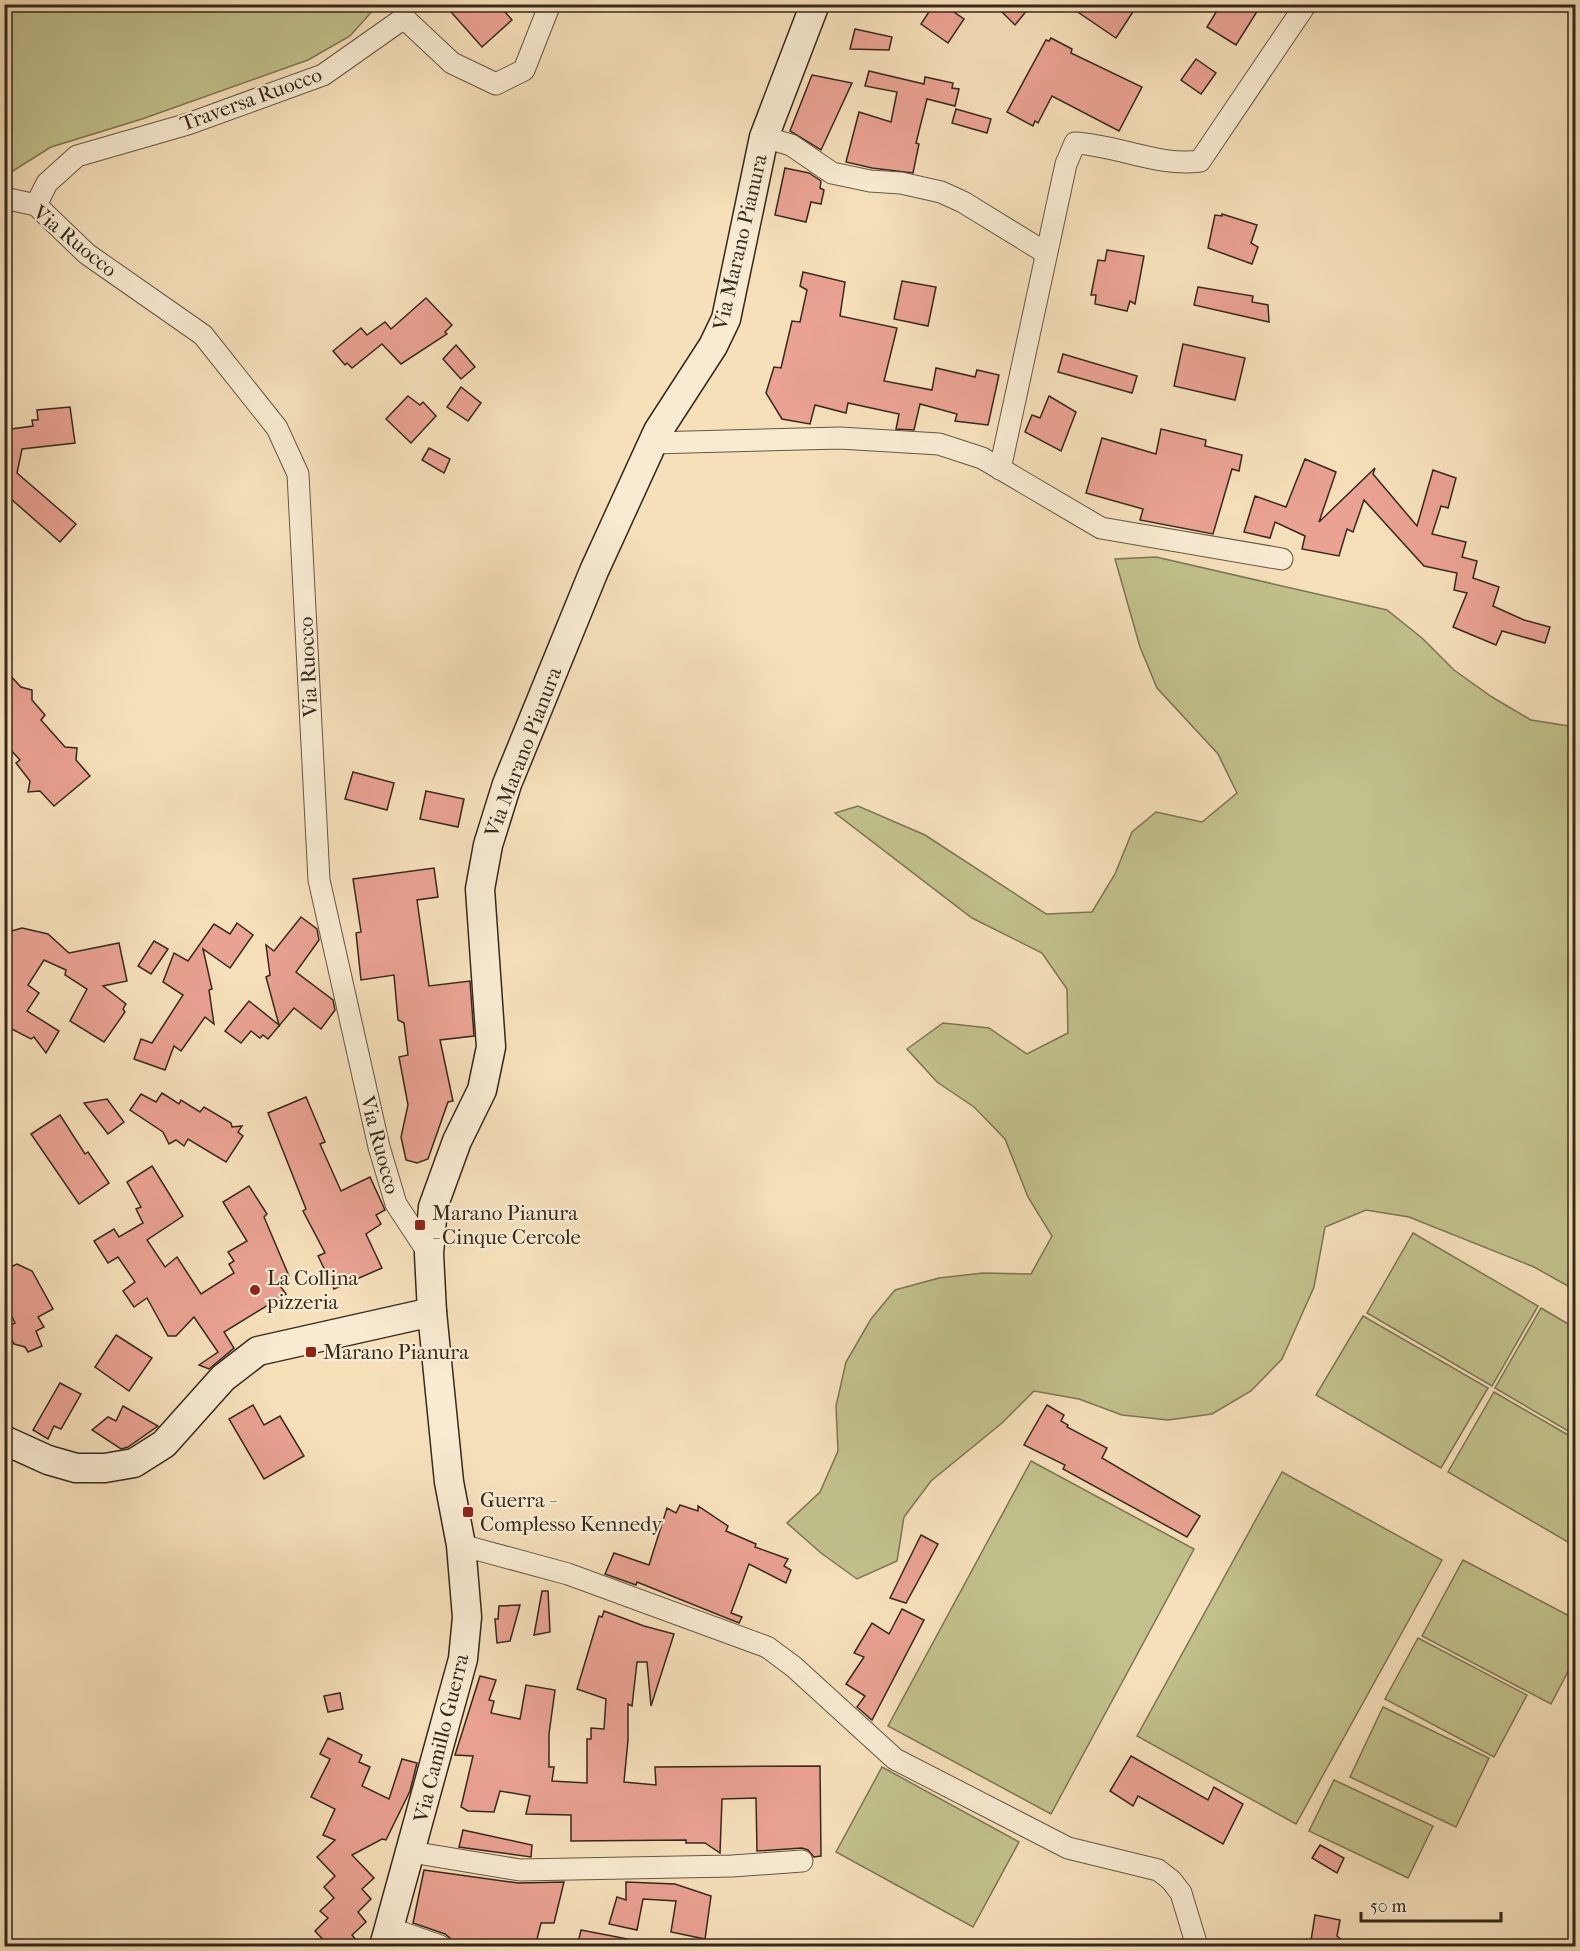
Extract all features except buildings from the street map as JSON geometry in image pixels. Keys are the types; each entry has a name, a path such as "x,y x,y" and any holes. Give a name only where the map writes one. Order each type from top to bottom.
{"street":[{"name":"Traversa Ruocco","path":"36,205 47,183 77,156 188,124 323,75 404,18 452,63 496,84 524,70 550,4"},
{"name":"Via Marano Pianura","path":"432,1312 429,1254 433,1207 457,1141 482,1090 490,1047 480,890 488,845 507,784 594,571 652,443 677,398 713,346 726,319 764,137 815,4"},
{"path":"1000,469 1066,164 1075,143 1092,144 1183,163 1200,161 1306,4"},
{"path":"764,137 790,145 832,173 870,181 901,183 941,192 963,202 1046,253"},
{"name":"Via Ruocco","path":"4,198 36,205 87,254 203,336 277,428 298,474 319,880 379,1147 396,1204 429,1254"},
{"path":"652,443 890,439 939,444 982,458 1101,528 1282,559"},
{"path":"4,1440 48,1460 76,1468 105,1468 134,1463 164,1444 223,1378 258,1351 432,1312"},
{"name":"Via Camillo Guerra","path":"387,1937 462,1664 467,1617 461,1545 449,1482 432,1312"},
{"path":"461,1545 568,1574 767,1647 794,1667 895,1759 1068,1848 1158,1870 1171,1880 1181,1893 1197,1947"},
{"path":"411,1852 520,1870 732,1866 802,1861"},
{"path":"387,1937 440,1947"}],"green space":[{"path":"5,5 375,5 376,7 350,36 308,60 142,119 51,147 5,176"},
{"path":"1156,557 1387,610 1422,638 1454,670 1492,697 1531,720 1575,727 1575,1290 1534,1267 1409,1217 1366,1210 1325,1227 1314,1287 1282,1359 1251,1391 1212,1414 1168,1420 1122,1415 1079,1399 1034,1391 1002,1423 931,1481 904,1517 897,1561 857,1579 821,1553 787,1523 820,1492 838,1451 836,1406 846,1362 871,1319 895,1290 939,1278 983,1273 1031,1274 1052,1236 1028,1197 1005,1139 974,1107 937,1082 907,1049 943,1023 989,1028 1027,1054 1068,1033 1067,989 1042,953 972,918 835,813 858,806 925,835 1046,914 1092,912 1115,874 1132,832 1156,812 1202,822 1237,793 1218,754 1157,688 1140,647 1115,559"},
{"path":"1413,1233 1538,1306 1492,1386 1367,1313"},
{"path":"1541,1308 1575,1328 1575,1435 1495,1388"},
{"path":"1363,1316 1488,1388 1441,1468 1316,1395"},
{"path":"1494,1392 1575,1439 1576,1540 1573,1545 1448,1472"},
{"path":"1031,1461 1194,1549 1051,1814 888,1726"},
{"path":"1282,1472 1442,1560 1296,1824 1137,1736"},
{"path":"1463,1560 1575,1619 1575,1658 1551,1704 1422,1636"},
{"path":"1418,1638 1527,1695 1494,1757 1385,1699"},
{"path":"1383,1707 1489,1758 1456,1827 1350,1777"},
{"path":"882,1767 1019,1842 973,1927 836,1852"},
{"path":"1334,1780 1433,1826 1408,1878 1309,1831"}],"place":[{"name":"Marano Pianura - Cinque Cercole","path":"420,1225"},
{"name":"La Collina pizzeria","path":"255,1290"},
{"name":"Marano Pianura","path":"311,1352"},
{"name":"Guerra - Complesso Kennedy","path":"468,1512"}]}
